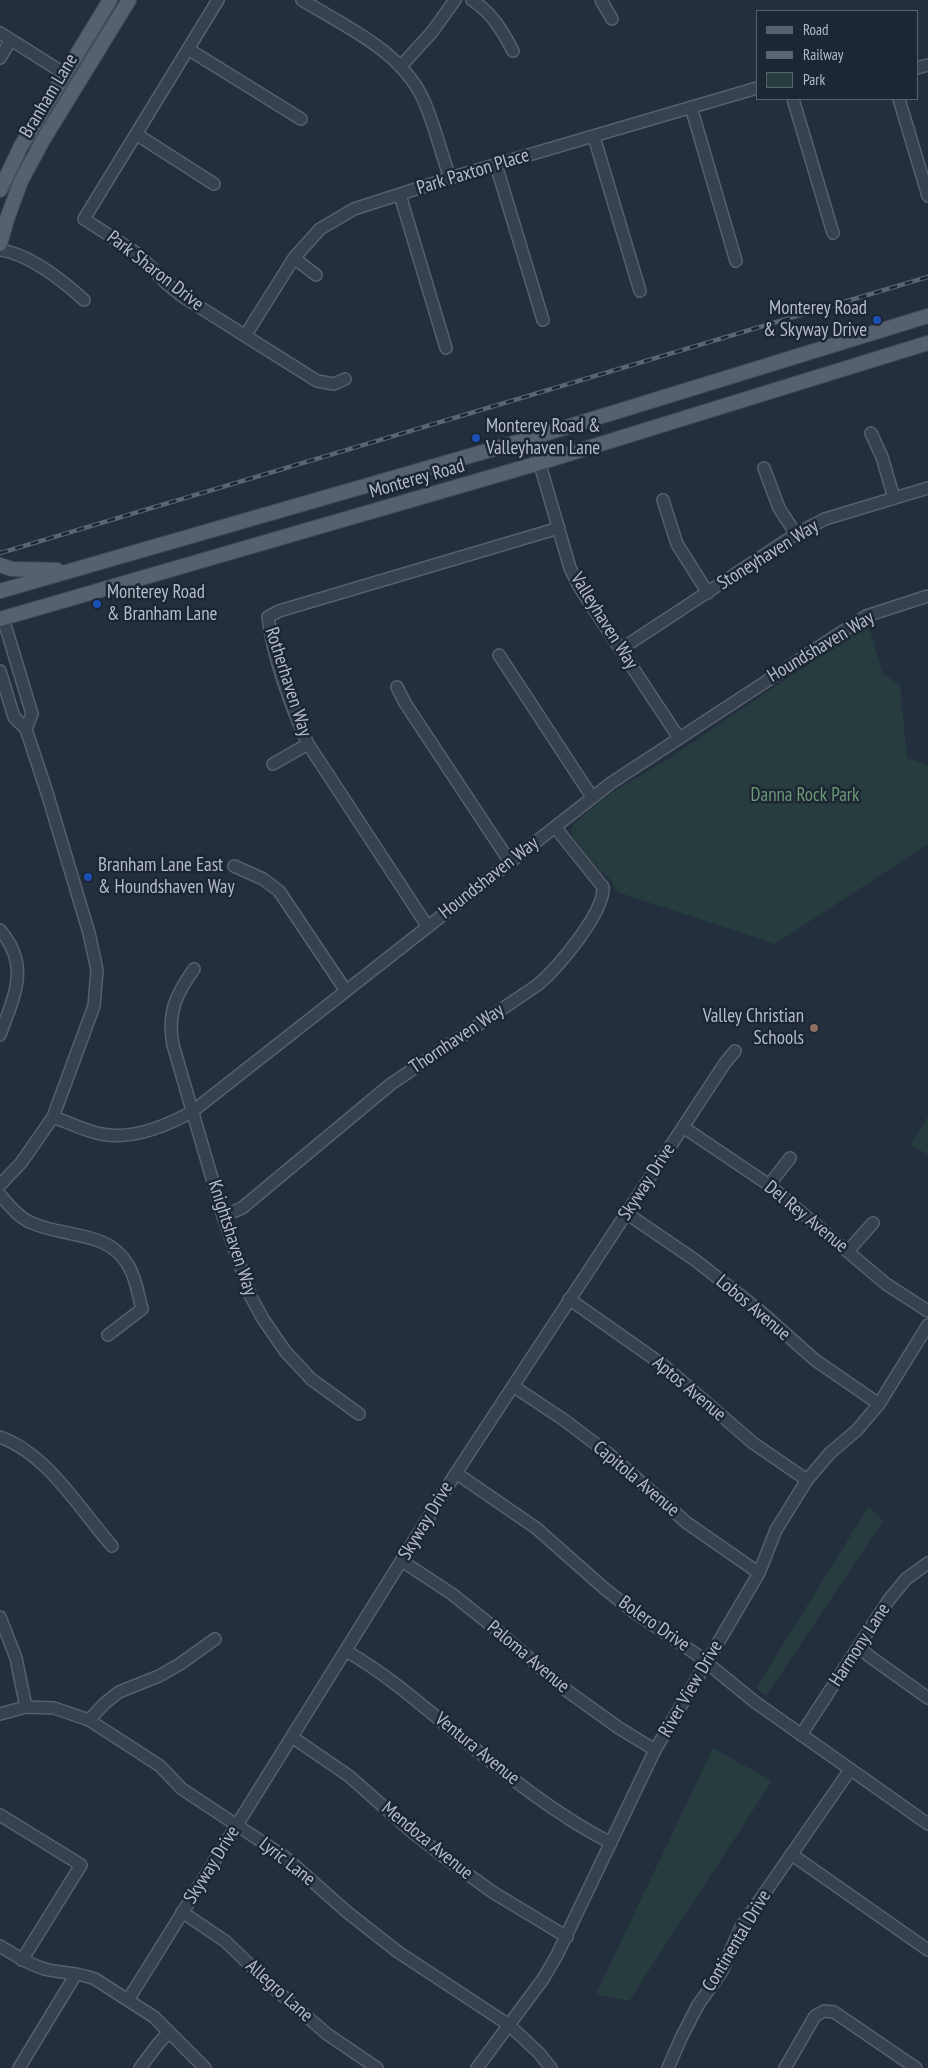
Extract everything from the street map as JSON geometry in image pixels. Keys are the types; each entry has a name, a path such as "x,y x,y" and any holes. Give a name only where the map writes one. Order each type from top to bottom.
{"main road":[{"name":"Branham Lane","path":"0,190 21,146 110,0"},
{"name":"Branham Lane","path":"0,244 21,181 43,140 129,0"},
{"name":"Monterey Road","path":"0,591 532,438 928,316"},
{"name":"Monterey Road","path":"1,615 539,463 928,342"},
{"path":"0,565 19,570 73,570"}],"street":[{"name":"Park Sharon Drive","path":"218,0 84,218 133,250 182,296 317,382 334,384 345,379"},
{"path":"302,0 377,46 401,66 425,103 450,178"},
{"path":"401,66 432,32 455,0"},
{"path":"472,0 484,8 500,25 514,51"},
{"path":"601,0 612,19"},
{"path":"0,32 65,74"},
{"path":"0,58 12,40"},
{"path":"188,49 300,118"},
{"name":"Park Paxton Place","path":"245,336 294,258 320,229 354,209 450,178 756,88"},
{"path":"793,100 833,233"},
{"path":"899,100 928,196"},
{"path":"691,107 736,261"},
{"path":"136,134 214,184"},
{"path":"594,137 640,290"},
{"path":"496,165 543,320"},
{"path":"400,195 446,348"},
{"path":"0,250 15,252 68,285 84,300"},
{"path":"294,258 316,275"},
{"path":"871,433 882,457 894,498"},
{"name":"Valleyhaven Way","path":"532,438 570,568 580,588 678,738"},
{"path":"764,468 778,508 796,534"},
{"name":"Stoneyhaven Way","path":"621,649 796,534 825,519 928,488"},
{"path":"663,500 677,544 708,593"},
{"name":"Rotherhaven Way","path":"428,926 308,744 294,712 278,660 268,617 279,611 559,528"},
{"name":"Houndshaven Way","path":"53,1117 100,1134 118,1135 141,1133 169,1124 193,1111 592,797 678,738 866,616 928,596"},
{"path":"1,615 32,714 26,730"},
{"path":"499,655 592,797"},
{"path":"0,671 14,717 26,730 87,925 97,970 94,1006 53,1117 21,1163 0,1185"},
{"path":"397,687 405,703 510,862"},
{"path":"273,764 308,744"},
{"name":"Thornhaven Way","path":"223,1216 242,1208 391,1084 536,986 553,971 575,943 600,905 603,896 603,887 555,827"},
{"path":"234,866 263,879 280,891 346,990"},
{"path":"0,930 15,952 19,972 16,991 0,1035"},
{"name":"Knightshaven Way","path":"194,969 182,986 173,1006 170,1029 242,1277 262,1320 285,1351 311,1379 359,1414"},
{"name":"Skyway Drive","path":"128,2000 456,1473 683,1126 725,1063 736,1051"},
{"name":"Del Rey Avenue","path":"683,1126 769,1185 886,1284 928,1311"},
{"path":"769,1185 790,1158"},
{"path":"0,1195 15,1212 30,1222 47,1229 90,1237 105,1242 119,1253 129,1266 142,1309 108,1335"},
{"name":"Lobos Avenue","path":"626,1213 694,1260 760,1311 815,1360 879,1404"},
{"path":"848,1251 873,1223"},
{"name":"Aptos Avenue","path":"569,1300 663,1365 753,1443 807,1480"},
{"name":"River View Drive","path":"477,2068 543,1979 567,1937 656,1750 705,1662 759,1573 776,1530 807,1480 830,1453 857,1430 879,1404 928,1326"},
{"name":"Capitola Avenue","path":"513,1386 564,1420 609,1454 687,1523 759,1573"},
{"path":"0,1437 21,1448 51,1475 83,1509 112,1546"},
{"name":"Bolero Drive","path":"456,1473 536,1528 626,1606 705,1662 755,1702 928,1824"},
{"name":"Paloma Avenue","path":"402,1561 465,1605 566,1690 619,1728 656,1750"},
{"name":"Harmony Lane","path":"801,1735 888,1601 906,1579 928,1563"},
{"path":"0,1617 16,1658 26,1707"},
{"path":"88,1720 119,1692 159,1676 180,1664 215,1639"},
{"path":"858,1646 928,1698"},
{"name":"Ventura Avenue","path":"346,1651 392,1680 504,1773 547,1804 611,1843"},
{"name":"Lyric Lane","path":"0,1714 26,1707 54,1708 88,1720 160,1766 182,1790 286,1858 347,1912 398,1952 509,2025 552,2068"},
{"name":"Mendoza Avenue","path":"292,1737 349,1776 411,1831 452,1863 494,1893 567,1937"},
{"name":"Continental Drive","path":"668,2068 680,2038 698,2005 722,1971 741,1927 850,1770"},
{"path":"0,1815 81,1865 22,1960"},
{"path":"791,1854 928,1950"},
{"name":"Allegro Lane","path":"182,1912 225,1941 276,1990 327,2034 377,2068"},
{"path":"0,1946 22,1960 48,1970 95,1979 154,2016 205,2068"},
{"path":"19,2068 76,1974"},
{"path":"785,2068 815,2016 824,2011 834,2012 916,2068"},
{"path":"140,2068 169,2032"}],"green space":[{"name":"Danna Rock Park","path":"868,624 883,674 900,685 907,758 928,765 928,844 775,944 617,892 611,880 596,866 573,837 571,831 574,823 608,795 668,759"},
{"path":"928,1116 928,1155 911,1144"},
{"path":"869,1506 883,1521 766,1696 756,1688"},
{"path":"713,1748 772,1781 629,2001 596,1994"}],"railway":[{"path":"0,553 928,277"}],"place":[{"name":"Monterey Road & Skyway Drive","path":"877,320"},
{"name":"Monterey Road & Valleyhaven Lane","path":"476,438"},
{"name":"Monterey Road & Branham Lane","path":"97,604"},
{"name":"Branham Lane East & Houndshaven Way","path":"88,877"},
{"name":"Valley Christian Schools","path":"814,1028"}]}
